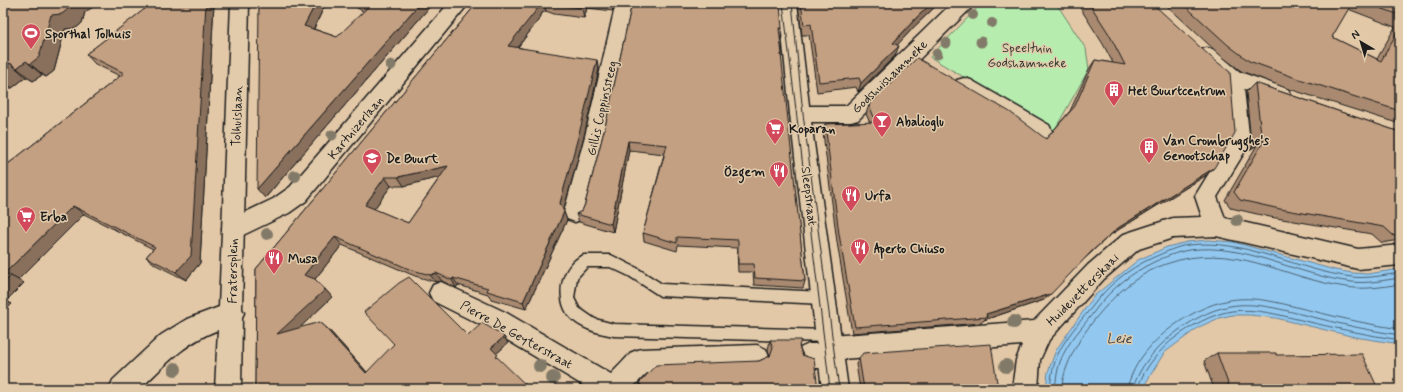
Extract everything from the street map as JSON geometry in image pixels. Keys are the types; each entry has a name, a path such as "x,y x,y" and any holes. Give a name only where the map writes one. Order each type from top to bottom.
{"street":[{"name":"Tolhuislaan","path":"233,229 240,3"},
{"name":"Kartuizerlaan","path":"233,229 281,206 298,194 460,3"},
{"name":"Gillis Coppinssteeg","path":"575,212 595,136 625,3"},
{"name":"Godshuishammeke","path":"800,114 851,114 918,59 964,3"},
{"name":"Sleepstraat","path":"783,6 800,114 823,298 824,349 834,389"},
{"path":"1195,45 1233,77 1302,102"},
{"path":"946,75 1042,131"},
{"path":"1216,226 1206,196 1239,143 1233,77"},
{"name":"Huidevetterskaai","path":"824,349 1040,332 1096,272 1132,241 1173,228 1216,226 1358,259 1400,255"},
{"name":"Fratersplein","path":"228,389 232,313 233,229"},
{"name":"Pierre De Geyterstraat","path":"441,293 496,320 613,389 641,361 757,357"},
{"name":"Fratersplein","path":"122,389 170,343 196,327 232,313"},
{"path":"1025,389 1028,360 1040,332"}],"lane":[{"path":"823,298 660,290 633,272 611,261 584,261 571,275 567,298 574,312 592,325 614,330 824,349"}],"green space":[{"name":"Speeltuin Godshammeke","path":"982,3 1056,3 1086,49 1089,69 1054,131 930,57"}],"water":[{"name":"Leie","path":"1208,240 1233,242 1335,270 1353,273 1367,274 1400,269 1400,344 1355,337 1276,318 1250,315 1232,315 1219,318 1199,327 1164,353 1142,389 1046,389 1048,372 1056,350 1094,296 1138,260 1167,247 1187,242"}],"building":[{"path":"3,3 70,3 68,9 62,14 51,15 39,57 30,64 26,61 17,68 10,63 3,68"},
{"path":"141,3 206,3 191,256 176,272 146,257 155,247 73,206 5,273 11,276 3,283 3,168 124,73 86,54 146,8"},
{"path":"259,3 316,3 304,26 337,37 368,7 361,3 420,3 257,189"},
{"path":"477,3 539,3 538,8 508,46 597,60 560,203 564,212 523,302 487,291 488,288 453,278 452,280 436,273 430,275 409,269 335,237 304,275 315,279 325,290 277,334 320,322 366,373 394,344 364,312 399,283 409,277 468,336 482,323 501,334 504,337 491,348 498,355 496,356 530,389 255,389 256,269","holes":["448,166 408,223 365,205 385,177 398,177"]},
{"path":"549,3 583,3 582,8"},
{"path":"632,3 769,3 780,6 782,28 779,28 782,55 781,54 805,281 755,278 754,264 738,264 738,240 677,237 677,243 643,233 667,145 628,141 611,224 576,214 582,211 585,204 605,127"},
{"path":"801,3 932,3 893,43 899,46 861,83 859,78 819,82 811,24 804,25"},
{"path":"1089,3 1152,3 1212,58 1230,72 1235,133 1214,168 1118,228 1091,252 1051,294 986,314 987,317 855,327 839,234 825,124 876,122 869,105 917,58 1010,112 1046,139 1075,106 1095,60 1125,65 1109,34"},
{"path":"1182,3 1238,3 1244,8 1255,3 1352,3 1332,37 1381,61 1400,27 1400,111 1296,78 1249,61 1228,45"},
{"path":"1366,3 1400,3 1400,15"},
{"path":"1255,83 1400,132 1400,235 1394,236 1384,227 1280,209 1240,200 1234,192 1266,137 1256,143 1261,134"},
{"path":"770,340 801,340 799,346 802,355 814,359 818,389 645,389 639,383 656,365 759,361 770,356 773,347"},
{"path":"991,344 998,389 864,389 859,358 863,353"},
{"path":"1217,353 1276,353 1276,355 1362,354 1378,389 1230,389"}],"tram line":[{"path":"783,3 830,389"},
{"path":"792,3 803,114 839,389"}],"place":[{"name":"Sporthal Tolhuis","path":"31,50"},
{"name":"Het Buurtcentrum","path":"1114,107"},
{"name":"Abalioglu","path":"882,138"},
{"name":"Koparan","path":"775,145"},
{"name":"Van Crombrugghe's Genootschap","path":"1149,164"},
{"name":"De Buurt","path":"372,175"},
{"name":"Özgem","path":"779,188"},
{"name":"Urfa","path":"851,212"},
{"name":"Erba","path":"26,233"},
{"name":"Aperto Chiuso","path":"860,265"},
{"name":"Musa","path":"274,275"}]}
